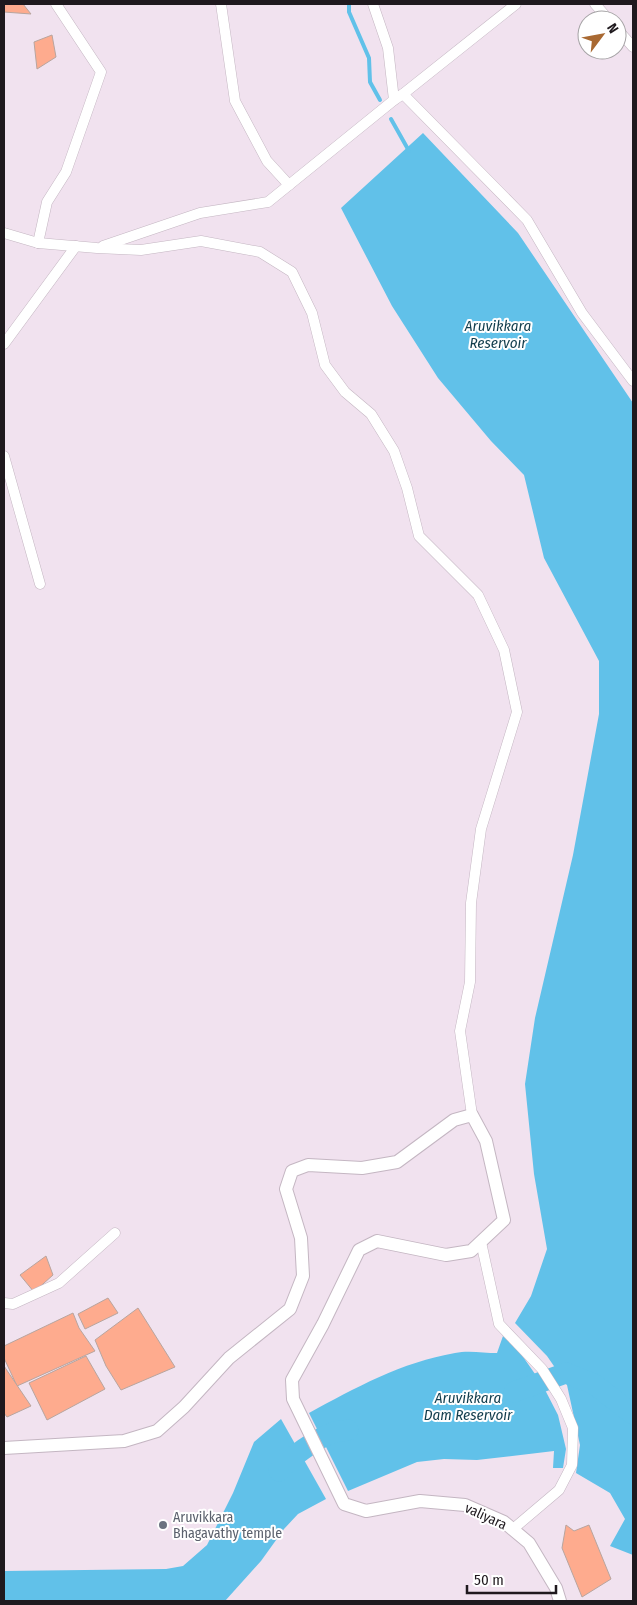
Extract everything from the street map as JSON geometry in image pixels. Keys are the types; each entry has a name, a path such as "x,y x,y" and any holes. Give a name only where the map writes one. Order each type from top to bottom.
{"street":[{"path":"38,243 47,202 66,172 100,72 56,4"},
{"path":"221,4 235,101 267,161 289,185"},
{"path":"373,4 388,48 398,97 528,220 582,313 633,381"},
{"path":"98,248 200,213 268,202 516,4"},
{"path":"4,233 38,243 141,250 201,241 260,252 292,272 312,313 325,366 345,392 371,414 394,451 407,488 419,536 478,595 504,650 517,712 481,829 471,903 470,982 460,1031 472,1115 486,1141 504,1220 481,1242 499,1324 542,1369 562,1399 573,1428 572,1465 559,1490 513,1529"},
{"path":"4,344 76,246"},
{"path":"4,456 40,584"},
{"path":"4,1448 124,1441 157,1431 184,1407 229,1358 290,1309 302,1276 301,1238 286,1189 292,1172 308,1165 362,1168 397,1162 454,1120 472,1115"},
{"path":"4,1303 13,1304 60,1283 115,1233"},
{"name":"valiyara","path":"481,1242 471,1251 446,1255 377,1241 359,1250 323,1324 292,1380 293,1399 344,1504 366,1511 420,1501 465,1505 504,1522 529,1543 556,1588 560,1601"}],"water":[{"name":"Aruvikkara Reservoir","path":"423,133 518,233 633,403 633,1555 610,1546 625,1519 610,1493 576,1473 580,1445 567,1385 547,1356 515,1323 531,1296 547,1249 534,1174 525,1084 535,1018 573,855 599,714 599,661 544,558 524,475 491,441 438,378 392,306 341,208"},
{"name":"Aruvikkara Dam Reservoir","path":"503,1336 519,1351 542,1384 558,1415 566,1449 563,1468 553,1468 554,1451 477,1460 444,1459 417,1462 348,1491 309,1413 361,1385 416,1363 460,1352 497,1353"},
{"path":"281,1419 326,1499 298,1514 284,1529 261,1561 225,1601 4,1601 4,1571 166,1569 183,1566 207,1545 233,1493 254,1442"}],"building":[{"path":"4,4 23,4 31,14 4,12"},
{"path":"52,35 56,57 37,69 34,42"},
{"path":"46,1256 53,1275 34,1292 20,1275"},
{"path":"108,1298 118,1313 85,1329 78,1314"},
{"path":"138,1308 175,1367 121,1390 106,1366 95,1340"},
{"path":"73,1313 79,1328 95,1351 17,1386 4,1358 4,1346"},
{"path":"86,1356 105,1389 47,1420 29,1383"},
{"path":"4,1366 31,1406 7,1417 4,1413"},
{"path":"566,1525 574,1531 589,1525 611,1579 582,1597 562,1548"}],"waterway":[{"path":"349,4 349,12 369,58 370,82 380,100"},
{"path":"391,119 409,151"},
{"path":"514,1392 566,1373 594,1384 633,1414"},
{"path":"279,1471 311,1444 334,1432 348,1430"}],"place":[{"name":"Aruvikkara Bhagavathy temple","path":"163,1525"}]}
